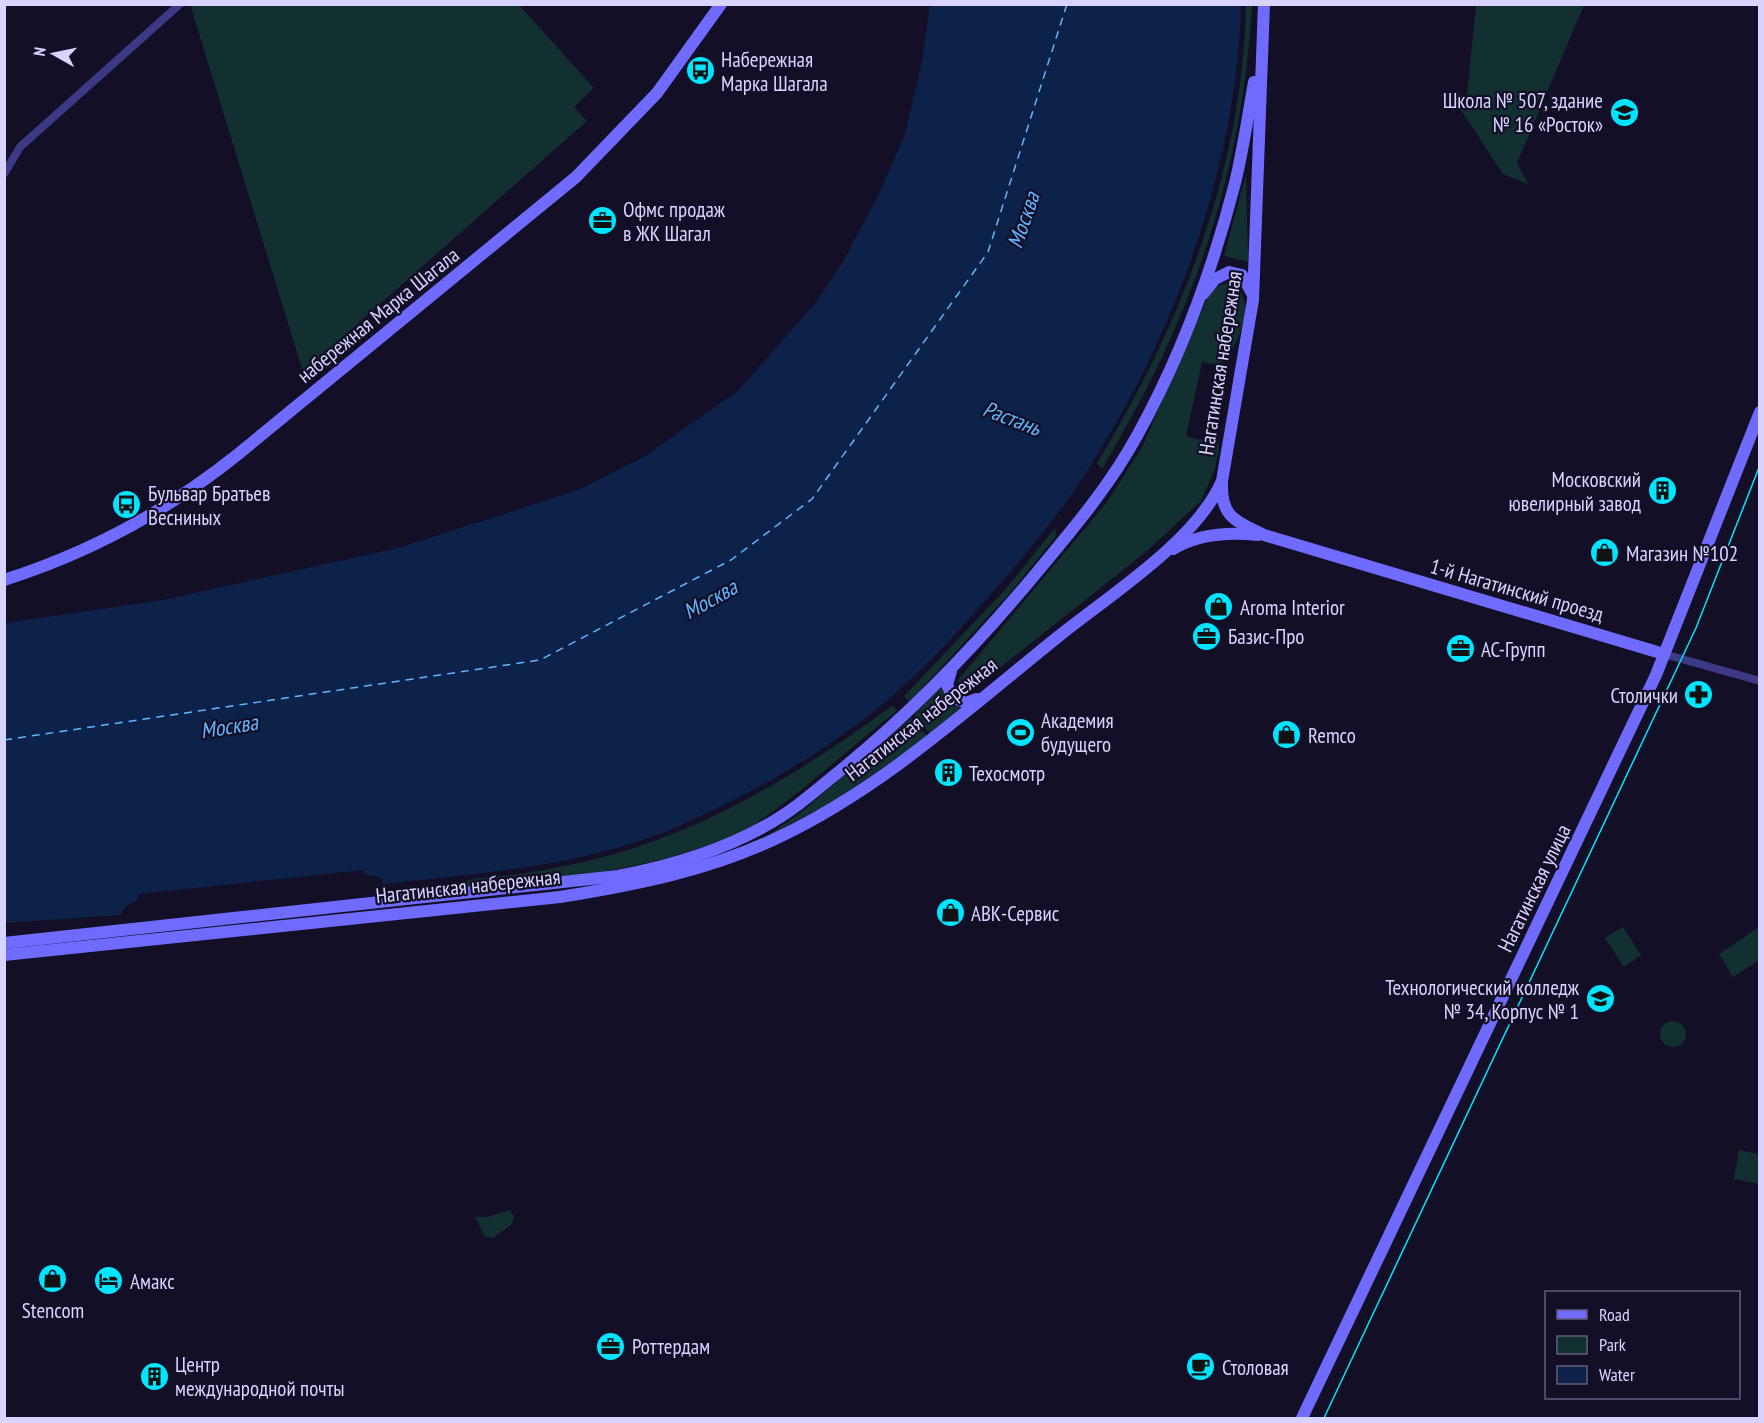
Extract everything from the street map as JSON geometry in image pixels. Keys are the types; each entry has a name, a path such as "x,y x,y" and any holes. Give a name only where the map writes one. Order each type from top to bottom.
{"main road":[{"name":"Нагатинская набережная","path":"4,955 560,897 668,877 778,838 840,805 928,744 983,696 1157,559 1202,516 1214,501 1222,481 1253,300 1264,4"},
{"name":"набережная Марка Шагала","path":"4,580 71,556 121,532 177,498 230,461 576,177 657,93 720,6"},
{"name":"Нагатинская набережная","path":"4,943 564,883 664,867 724,847 767,826 796,807 871,745 951,670 1012,602 1107,487 1157,396 1194,310 1235,183 1261,43"},
{"path":"1194,310 1215,279 1229,272 1242,275 1247,281 1253,300"},
{"name":"Нагатинская улица","path":"1308,1403 1548,906 1664,654 1760,412"},
{"path":"1222,481 1221,499 1228,515 1264,536"},
{"path":"1157,559 1181,544 1198,538 1230,534 1264,536"},
{"name":"1-й Нагатинский проезд","path":"1264,536 1664,654"},
{"path":"951,670 947,686 953,698 966,703 983,696"},
{"path":"1296,1419 1308,1403"},
{"path":"1302,1419 1308,1403"}],"street":[{"path":"4,174 20,147 180,4"},
{"name":"1-й Нагатинский проезд","path":"1664,654 1760,681"}],"green space":[{"path":"190,4 519,5 594,88 574,107 587,121 303,372"},
{"path":"1246,5 1252,5 1237,130 1224,189 1207,246 1162,358 1102,469 1097,463 1155,356 1180,300 1202,243 1220,185 1233,126 1242,66"},
{"path":"1476,5 1584,5 1517,163 1528,184 1503,174 1450,93 1467,95"},
{"path":"1246,174 1248,262 1224,256"},
{"path":"1232,282 1240,290 1244,300 1243,324 1233,347 1219,365 1202,362 1186,436 1212,443 1213,437 1218,439 1219,449 1215,469 1201,501 1147,551 968,693 959,692 958,680 1107,502 1142,447 1210,292 1220,285"},
{"path":"1055,528 1056,536 1011,592 909,702 904,696 1004,591"},
{"path":"941,688 947,702 961,709 931,735 914,715"},
{"path":"893,705 897,711 811,782 758,822 733,836 661,860 607,871 472,887 457,884 472,879 520,874 594,859 655,841 692,826 796,771"},
{"path":"911,718 928,737 831,803 765,837 798,815"},
{"path":"1623,927 1641,955 1624,967 1605,938"},
{"path":"1759,927 1759,960 1733,977 1719,954"},
{"path":"1673,1021 1682,1025 1686,1034 1682,1043 1673,1047 1664,1043 1660,1034 1664,1025"},
{"path":"1739,1150 1759,1154 1759,1184 1734,1179"},
{"path":"510,1210 514,1217 511,1225 493,1238 485,1237 475,1217 487,1217"}],"water":[{"path":"930,5 1241,5 1237,68 1226,132 1211,196 1191,259 1167,321 1139,381 1107,438 1063,506 1007,576 931,660 873,712 805,760 731,801 681,825 610,850 535,866 383,884 382,878 364,874 363,870 138,894 138,899 124,908 121,915 5,923 5,623 163,600 398,548 581,489 645,456 738,391 817,301 844,260 878,196 905,134 922,61"}],"ferry route":[{"path":"4,740 540,660 731,560 812,499 988,252 1067,4"}],"tram line":[{"path":"1324,1418 1696,628 1760,465"}],"place":[{"name":"Набережная Марка Шагала","path":"700,71"},
{"name":"Школа № 507, здание № 16 «Росток»","path":"1624,112"},
{"name":"Офмс продаж в ЖК Шагал","path":"602,221"},
{"name":"Московский ювелирный завод","path":"1662,491"},
{"name":"Бульвар Братьев Весниных","path":"127,505"},
{"name":"Магазин №102","path":"1605,553"},
{"name":"Aroma Interior","path":"1219,607"},
{"name":"Базис-Про","path":"1207,636"},
{"name":"АС-Групп","path":"1460,649"},
{"name":"Столички","path":"1699,695"},
{"name":"Академия будущего","path":"1020,732"},
{"name":"Remco","path":"1287,735"},
{"name":"Техосмотр","path":"948,773"},
{"name":"АВК-Сервис","path":"950,913"},
{"name":"Технологический колледж № 34, Корпус № 1","path":"1600,999"},
{"name":"Stencom","path":"53,1279"},
{"name":"Амакс","path":"109,1281"},
{"name":"Роттердам","path":"611,1346"},
{"name":"Столовая","path":"1201,1367"},
{"name":"Центр международной почты","path":"154,1376"}],"water label":[{"name":"Москва","path":"1023,220"},
{"name":"Растань","path":"1012,418"},
{"name":"Москва","path":"710,599"},
{"name":"Москва","path":"229,726"}]}
